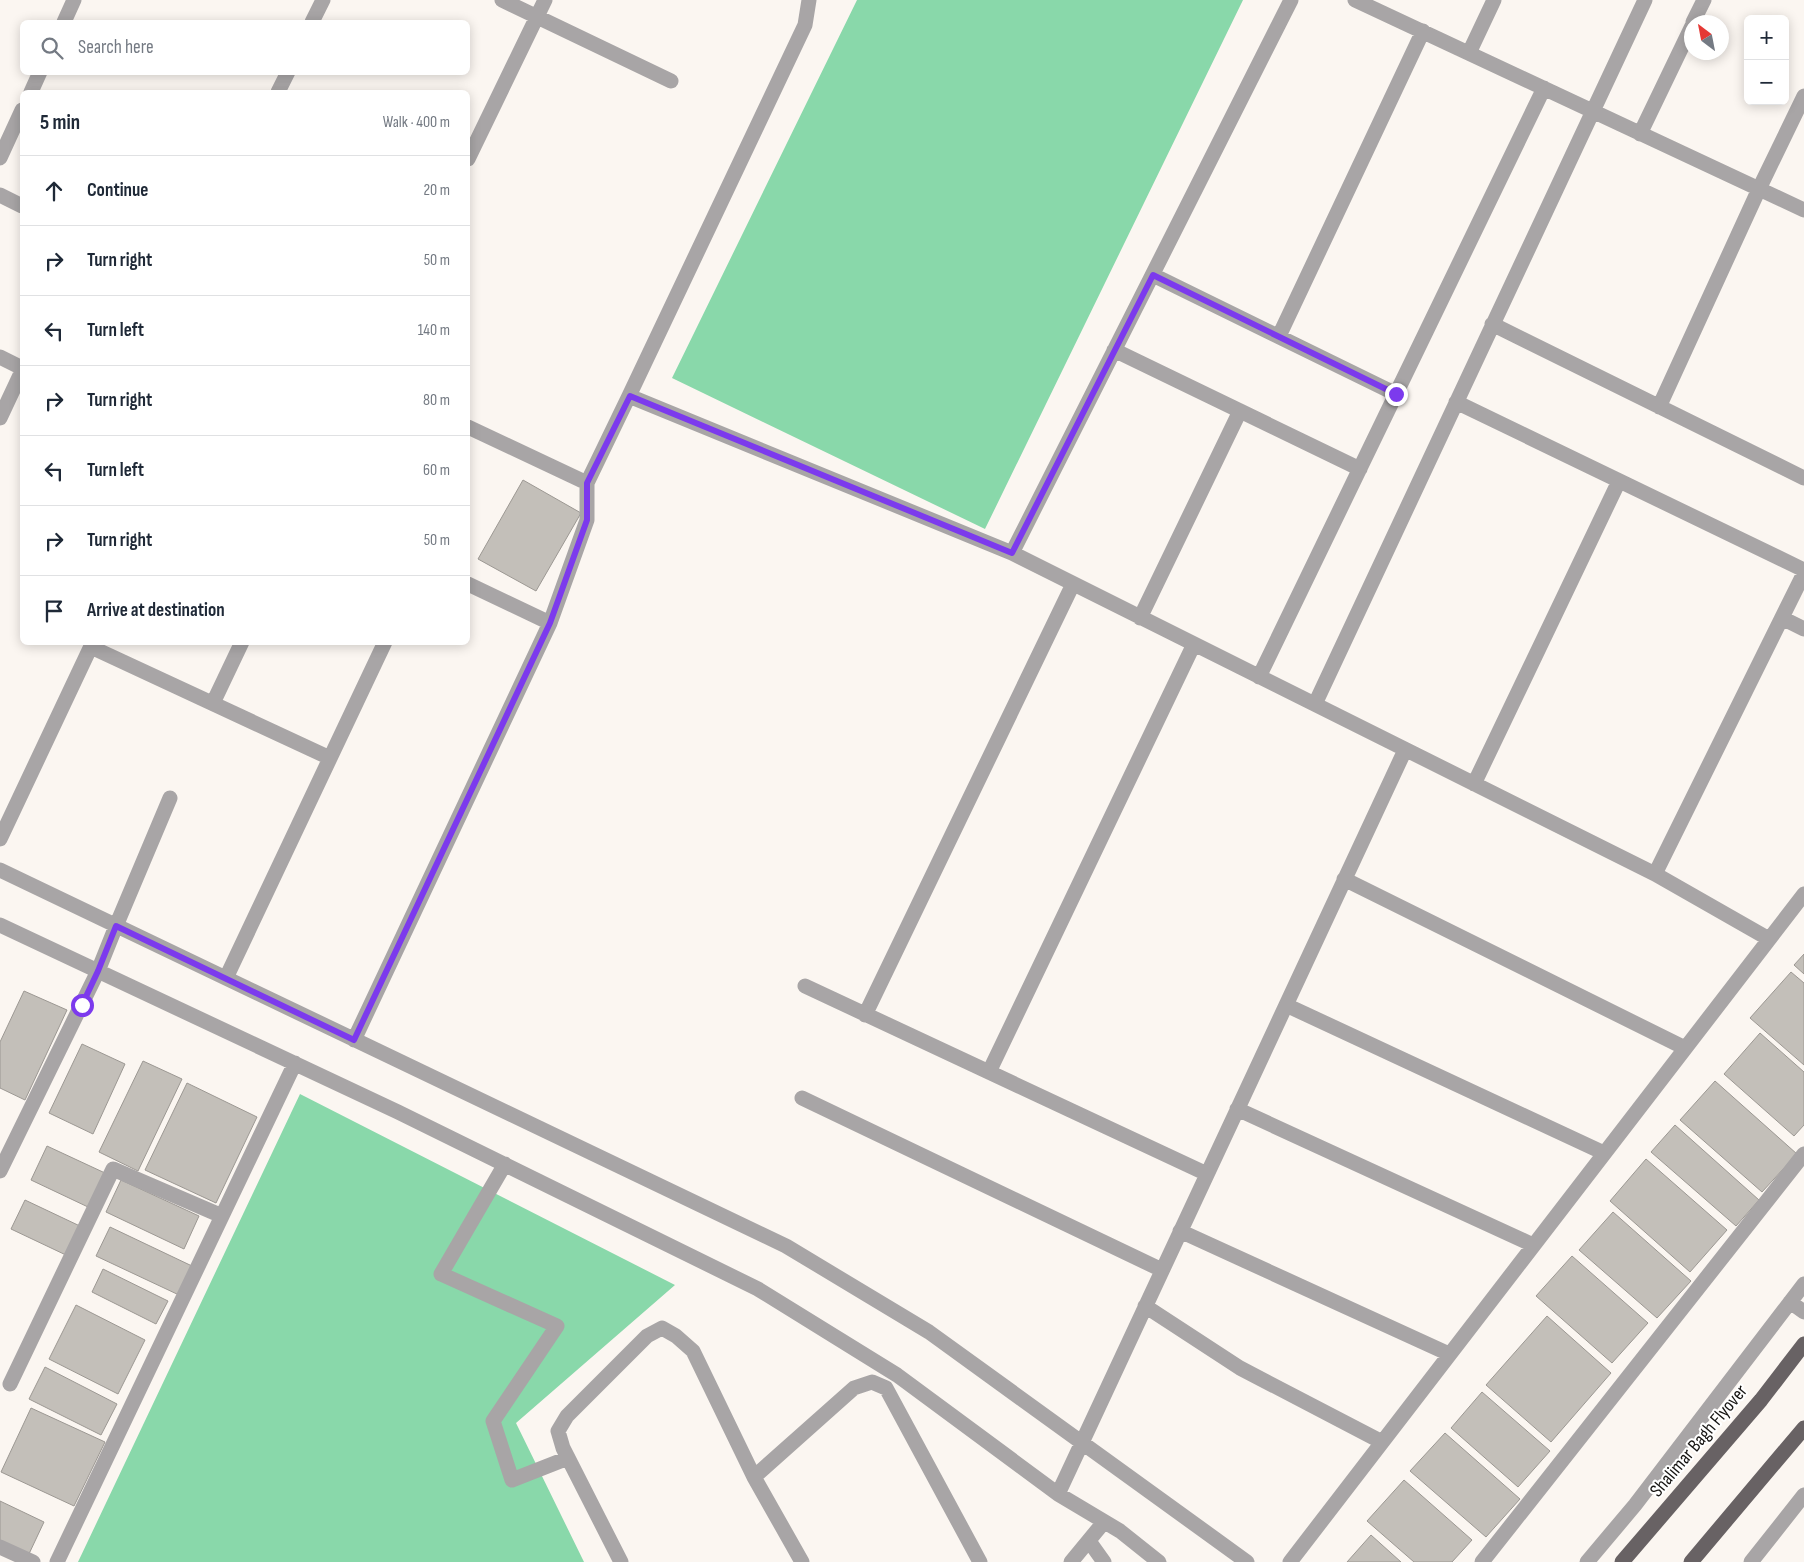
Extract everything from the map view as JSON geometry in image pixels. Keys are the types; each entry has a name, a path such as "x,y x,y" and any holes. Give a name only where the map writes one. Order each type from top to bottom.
{"main road":[{"name":"Shalimar Bagh Flyover","path":"1622,1562 1761,1400 1804,1344"},
{"path":"1691,1562 1804,1428"}],"street":[{"path":"65,20 74,0"},
{"path":"313,20 323,0"},
{"path":"502,0 671,81"},
{"path":"470,155 545,0"},
{"path":"354,1040 550,623 587,520 587,483 805,25 809,0"},
{"path":"1012,553 1291,0"},
{"path":"1355,0 1804,210"},
{"path":"1469,53 1494,0"},
{"path":"1315,704 1645,0"},
{"path":"1696,15 1704,0"},
{"path":"1279,336 1423,32"},
{"path":"1640,134 1684,41"},
{"path":"32,90 39,75"},
{"path":"279,90 286,75"},
{"path":"1259,677 1544,88"},
{"path":"1660,407 1759,189 1804,96"},
{"path":"0,158 20,114"},
{"path":"0,195 20,205"},
{"path":"1153,275 1396,394"},
{"path":"1492,324 1804,478"},
{"path":"1114,350 1360,469"},
{"path":"0,357 20,368"},
{"path":"0,418 20,373"},
{"path":"630,396 1012,553 1655,874 1769,939"},
{"path":"1456,402 1804,572 1655,874"},
{"path":"1140,618 1240,411"},
{"path":"470,428 587,483"},
{"path":"1474,784 1619,481"},
{"path":"865,1015 1074,584"},
{"path":"470,585 550,623"},
{"path":"1782,618 1804,630"},
{"path":"989,1072 1194,644"},
{"path":"0,839 92,645 330,758"},
{"path":"213,703 241,645"},
{"path":"226,978 384,645"},
{"path":"1058,1494 1405,750"},
{"path":"0,1170 98,971 170,798"},
{"path":"0,870 786,1246 929,1332 1246,1562"},
{"path":"1344,879 1685,1048"},
{"path":"1290,1562 1804,894"},
{"path":"0,925 295,1063 758,1289 897,1374 1058,1494 1120,1531 1160,1562"},
{"path":"805,986 1207,1174"},
{"path":"1286,1004 1604,1153"},
{"path":"57,1562 295,1063"},
{"path":"802,1098 1162,1270"},
{"path":"1237,1109 1533,1245"},
{"path":"1482,1562 1804,1154"},
{"path":"505,1164 441,1274 557,1326 493,1421 512,1480 568,1458"},
{"path":"10,1384 113,1169 222,1216"},
{"path":"1180,1231 1450,1354"},
{"path":"1587,1562 1635,1506 1804,1284"},
{"path":"1790,1302 1804,1312"},
{"path":"1145,1306 1240,1368 1382,1442"},
{"path":"621,1562 563,1448 558,1431 567,1416 647,1336 662,1328 676,1336 692,1352 754,1477 802,1562"},
{"path":"754,1477 854,1388 872,1382 886,1388 980,1562"},
{"path":"1751,1562 1804,1495"},
{"path":"1071,1562 1104,1522"},
{"path":"1088,1541 1104,1562"},
{"path":"0,1547 34,1562"}],"green space":[{"path":"857,0 1243,0 985,529 672,378"},
{"path":"300,1094 675,1285 516,1423 584,1562 78,1562"}],"building":[{"path":"523,480 581,513 536,591 478,559"},
{"path":"1804,954 1804,974 1794,965"},
{"path":"1791,972 1804,983 1804,1065 1750,1018"},
{"path":"24,991 67,1010 25,1100 0,1088 0,1042"},
{"path":"1760,1033 1804,1072 1804,1125 1794,1136 1724,1074"},
{"path":"82,1044 125,1064 93,1134 49,1113"},
{"path":"143,1061 182,1079 138,1171 99,1152"},
{"path":"1715,1081 1797,1154 1762,1192 1680,1120"},
{"path":"187,1083 257,1117 216,1203 145,1170"},
{"path":"1675,1125 1759,1200 1736,1226 1651,1152"},
{"path":"47,1146 105,1173 88,1207 31,1180"},
{"path":"1646,1159 1727,1230 1690,1272 1610,1201"},
{"path":"121,1180 199,1216 184,1249 106,1212"},
{"path":"25,1200 82,1227 68,1256 11,1229"},
{"path":"1613,1212 1691,1281 1657,1318 1579,1250"},
{"path":"110,1227 192,1266 179,1295 96,1256"},
{"path":"1572,1256 1648,1323 1612,1363 1536,1296"},
{"path":"103,1269 168,1301 156,1324 92,1292"},
{"path":"76,1305 145,1340 118,1394 49,1359"},
{"path":"1547,1316 1611,1373 1551,1442 1486,1385"},
{"path":"45,1367 117,1404 101,1435 29,1399"},
{"path":"1482,1392 1550,1451 1518,1487 1451,1428"},
{"path":"31,1408 105,1442 74,1506 1,1472"},
{"path":"1445,1433 1520,1499 1486,1537 1410,1471"},
{"path":"1404,1480 1472,1540 1452,1562 1414,1562 1367,1521"},
{"path":"0,1501 44,1522 28,1556 0,1542"},
{"path":"1371,1535 1401,1562 1347,1562"}],"route":[{"path":"82,1005 116,926 354,1040 550,623 587,520 587,483 630,396 1012,553 1153,275 1396,394"}]}
